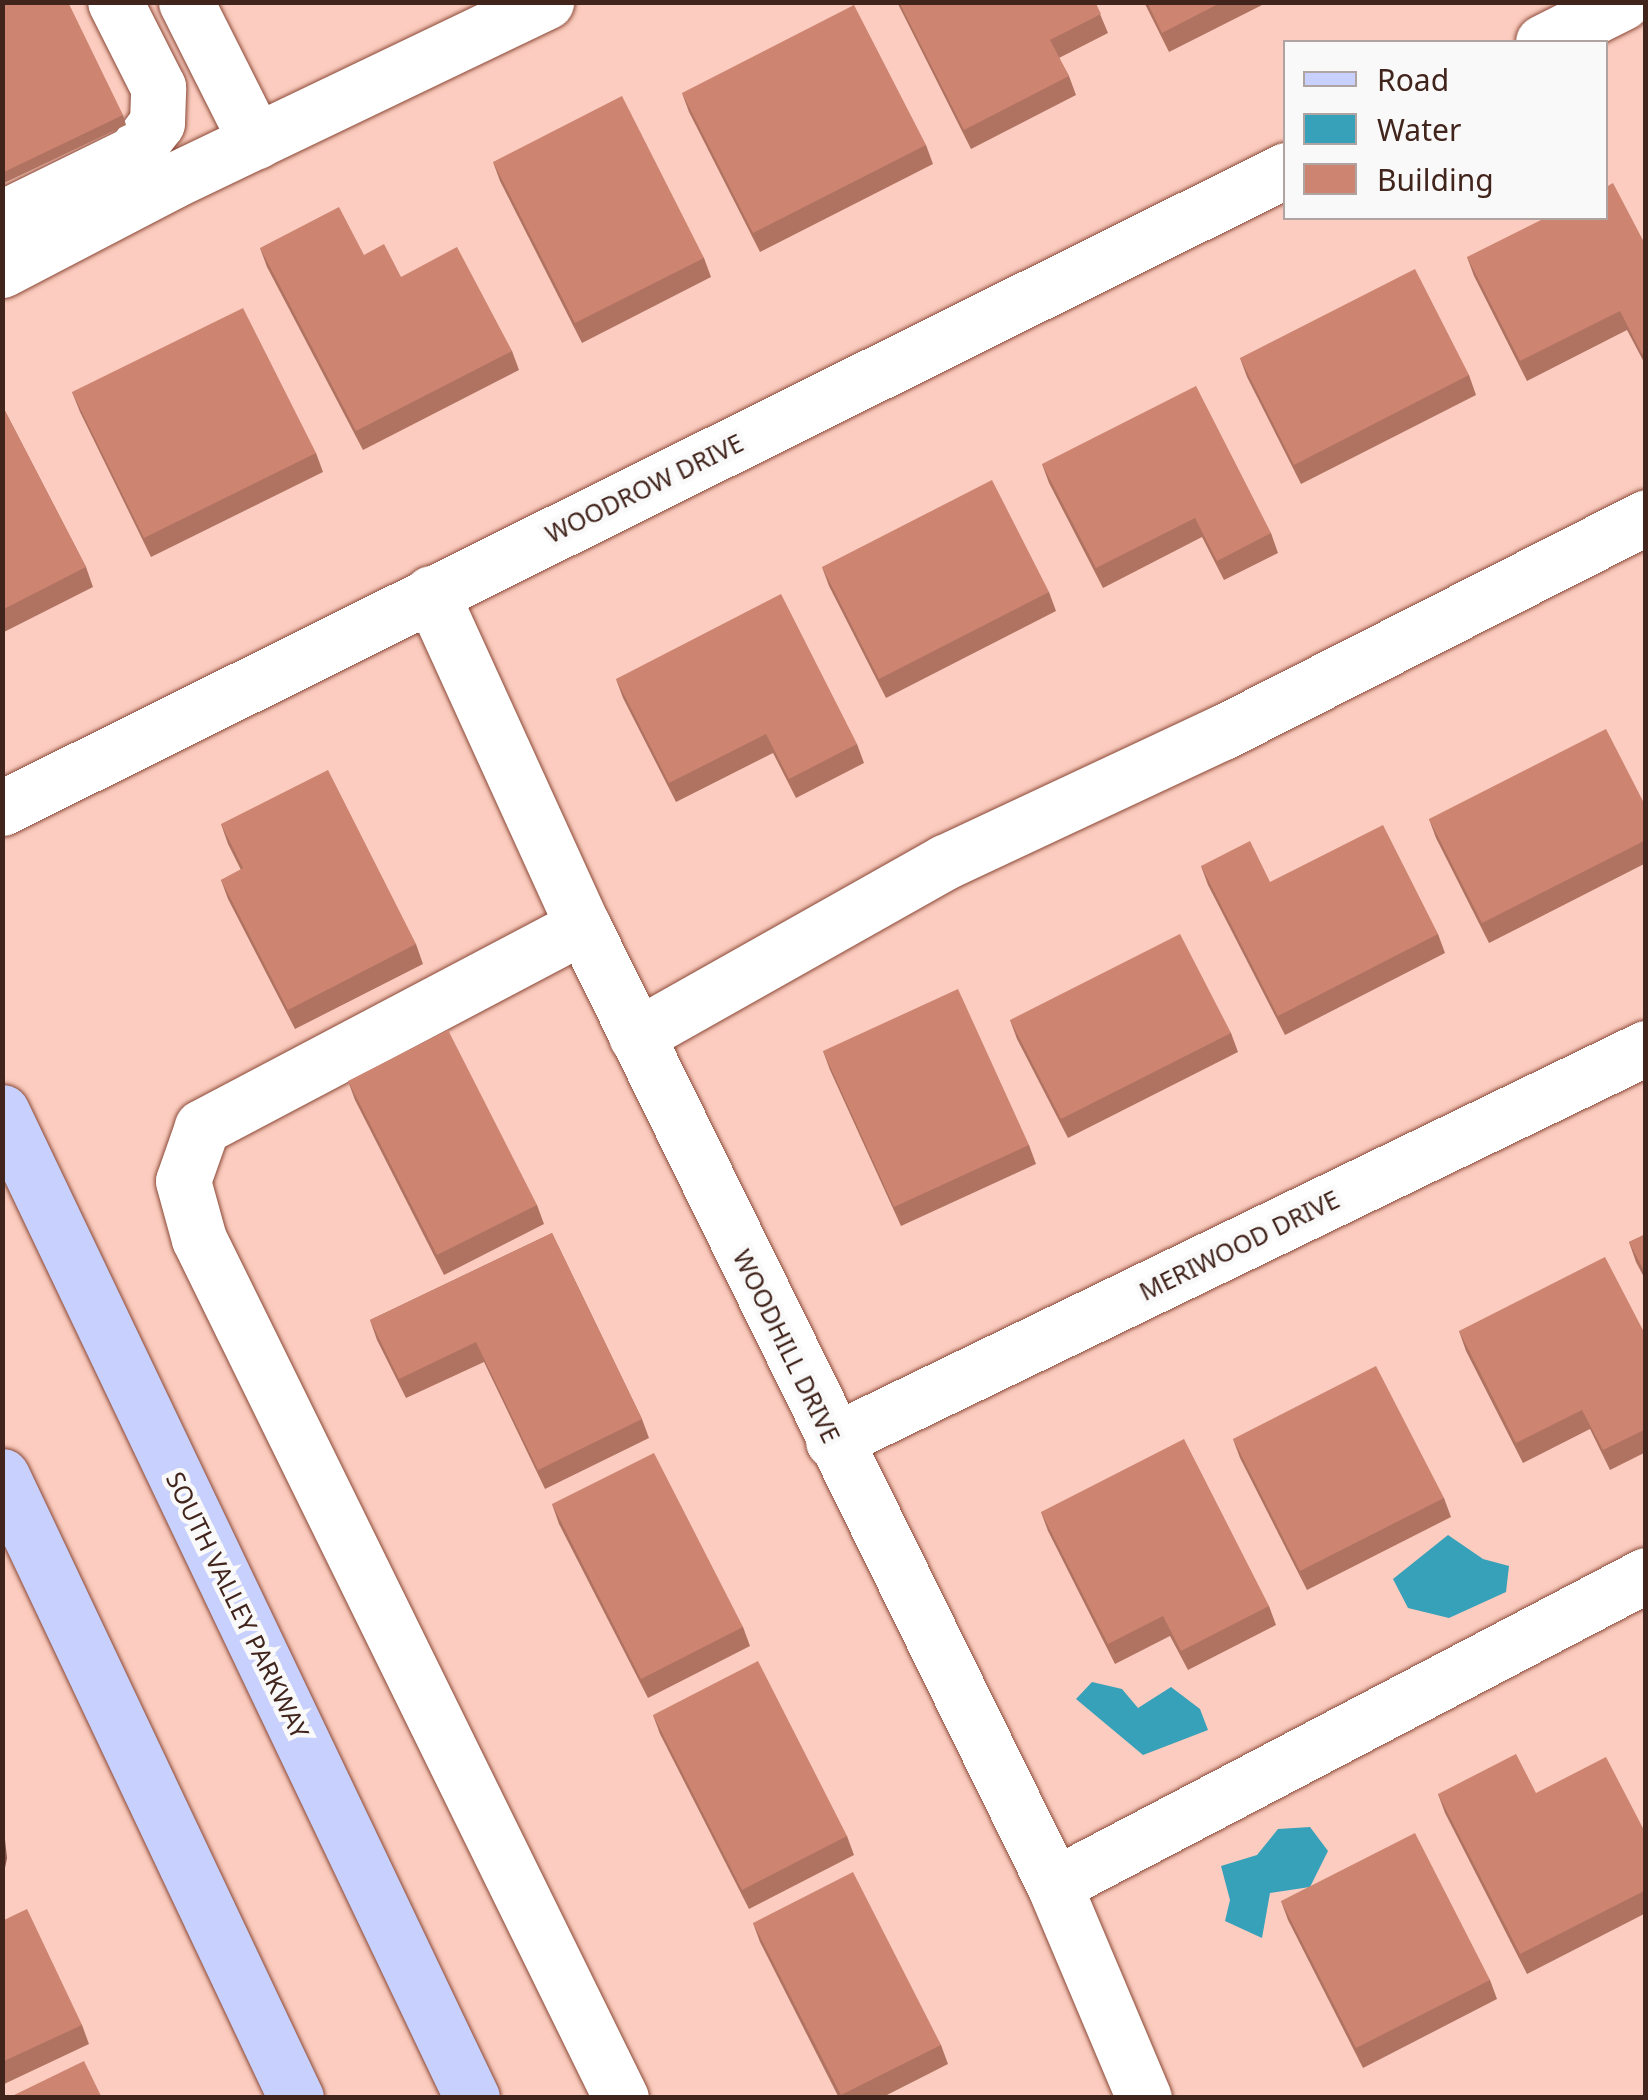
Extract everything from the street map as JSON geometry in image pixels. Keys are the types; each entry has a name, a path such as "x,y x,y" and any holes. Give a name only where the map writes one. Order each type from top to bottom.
{"main road":[{"name":"SOUTH VALLEY PARKWAY","path":"2,1112 472,2098"},
{"path":"2,1476 296,2098"}],"street":[{"path":"2,218 134,153 157,122 158,87 114,2"},
{"path":"186,2 256,142"},
{"path":"2,270 546,2"},
{"path":"1546,40 1623,2"},
{"name":"WOODROW DRIVE","path":"2,808 1283,171"},
{"path":"636,1036 945,862 1223,732 1646,518"},
{"name":"WOODHILL DRIVE","path":"431,593 582,926 1054,1885 1144,2098"},
{"path":"582,926 202,1127 184,1181 200,1239 621,2098"},
{"name":"MERIWOOD DRIVE","path":"833,1442 1646,1048"},
{"path":"1054,1885 1646,1575"}],"water":[{"path":"1448,1535 1483,1559 1509,1566 1506,1592 1449,1618 1408,1608 1393,1579"},
{"path":"1092,1682 1122,1689 1138,1708 1171,1687 1200,1709 1208,1730 1143,1755 1076,1699"},
{"path":"1310,1827 1328,1851 1310,1887 1270,1893 1262,1938 1225,1921 1230,1900 1221,1866 1257,1855 1278,1829"}],"building":[{"path":"2,2 68,2 123,115 2,173"},
{"path":"899,2 1095,2 1101,14 1050,40 1069,76 964,130"},
{"path":"1147,2 1222,2 1162,33"},
{"path":"854,5 926,145 753,233 682,93"},
{"path":"622,96 704,258 575,323 493,162"},
{"path":"1613,183 1646,246 1646,352 1642,354 1620,311 1520,361 1467,257 1541,220 1608,220 1608,186"},
{"path":"339,207 364,255 384,244 401,277 457,247 512,351 356,431 260,248"},
{"path":"1415,269 1469,375 1294,465 1240,358"},
{"path":"243,308 316,453 144,538 72,392"},
{"path":"1196,386 1271,533 1217,561 1195,518 1096,568 1042,464"},
{"path":"2,405 86,567 2,610"},
{"path":"992,480 1049,592 879,679 822,567"},
{"path":"781,594 857,744 789,779 766,734 669,783 616,679"},
{"path":"1606,729 1646,807 1646,840 1482,923 1429,819"},
{"path":"328,770 416,944 288,1010 221,880 243,868 221,824"},
{"path":"1383,825 1438,934 1278,1016 1201,866 1250,841 1270,882"},
{"path":"1180,934 1231,1033 1061,1119 1010,1020"},
{"path":"958,989 1029,1145 894,1207 823,1051"},
{"path":"448,1030 537,1205 437,1255 348,1081"},
{"path":"552,1233 642,1419 538,1470 476,1342 399,1379 370,1320"},
{"path":"1646,1234 1646,1275 1629,1242"},
{"path":"1605,1257 1646,1336 1646,1429 1603,1450 1582,1410 1516,1443 1459,1331"},
{"path":"1376,1366 1444,1498 1300,1571 1233,1439"},
{"path":"1184,1439 1269,1606 1181,1651 1163,1616 1108,1644 1041,1512"},
{"path":"654,1453 743,1627 641,1679 552,1504"},
{"path":"758,1661 847,1836 742,1890 653,1715"},
{"path":"1516,1754 1536,1793 1606,1757 1646,1834 1646,1890 1520,1954 1438,1794"},
{"path":"1415,1833 1490,1980 1356,2048 1281,1901"},
{"path":"853,1872 941,2045 841,2095 753,1923"},
{"path":"27,1909 82,2025 2,2062 2,1921"},
{"path":"84,2061 102,2098 8,2098"}]}
